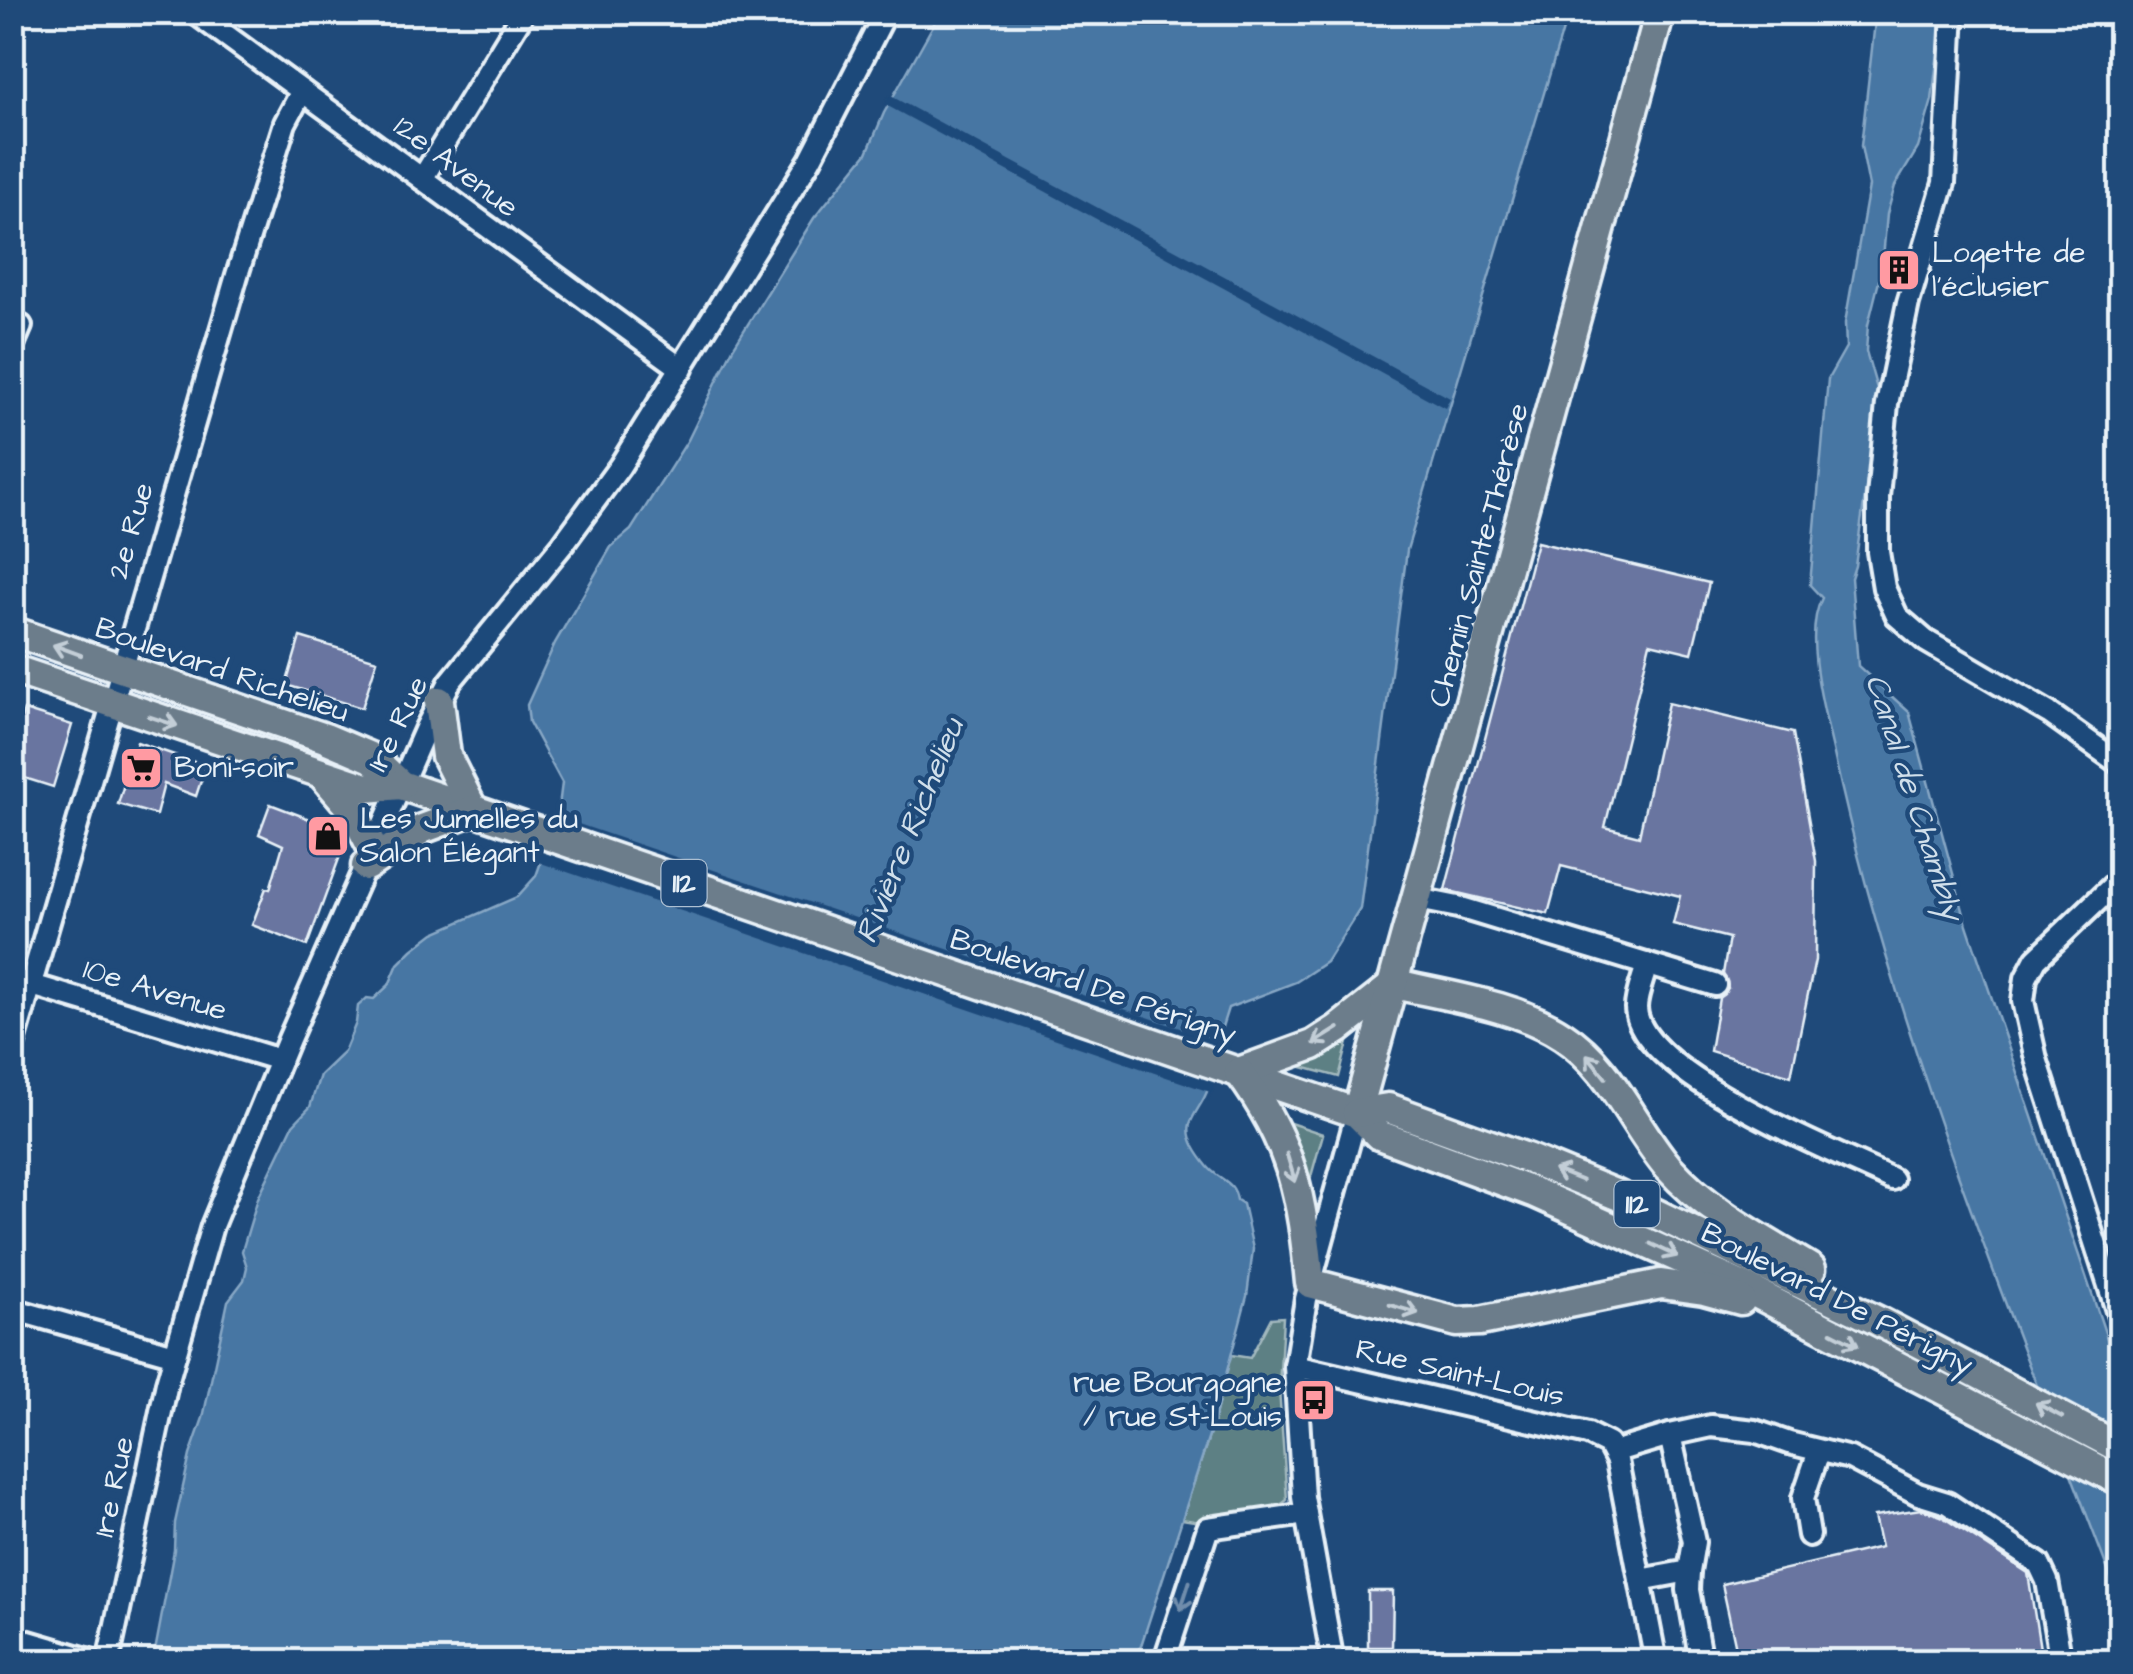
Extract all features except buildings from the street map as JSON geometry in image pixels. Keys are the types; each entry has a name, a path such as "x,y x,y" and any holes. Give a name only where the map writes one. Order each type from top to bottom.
{"main road":[{"name":"Chemin Sainte-Thérèse","path":"1357,1113 1660,12"},
{"name":"Boulevard Richelieu","path":"12,631 359,752 372,758 401,785 865,943"},
{"name":"Boulevard Richelieu","path":"12,668 366,788 401,785"},
{"path":"321,772 352,810 370,857 422,829 473,810 446,756 439,701"},
{"name":"Boulevard De Périgny","path":"865,943 1357,1113 1379,1135 1596,1219 1803,1317 2120,1481"},
{"path":"1803,1317 1704,1290 1661,1284 1480,1321 1457,1322 1310,1283 1302,1210 1287,1154 1269,1113 1240,1072 1312,1045 1338,1030 1395,984 1518,1015 1562,1034 1587,1054 1659,1156 1702,1200 1817,1273 1878,1321"},
{"name":"Boulevard De Périgny","path":"1357,1113 1388,1108 1529,1159 1672,1220 1878,1321 2120,1448"}],"street":[{"path":"422,180 524,12"},
{"name":"1re Rue","path":"108,1662 175,1355 219,1208 439,701 597,499 682,369 810,160 886,12"},
{"path":"1953,12 1944,184 1908,303 1886,404 1878,496 1880,571 1891,607 1916,634 2048,713 2120,764"},
{"name":"12e Avenue","path":"204,15 682,369"},
{"name":"2e Rue","path":"12,1049 22,982 112,704 285,123 302,91"},
{"path":"12,347 21,326"},
{"path":"2120,879 2036,959 2026,978 2023,1001 2036,1059 2120,1320"},
{"path":"1418,899 1458,907 1714,985"},
{"path":"1647,964 1637,1015 1650,1038 1673,1062 1732,1103 1892,1180"},
{"name":"10e Avenue","path":"22,982 280,1060"},
{"path":"1333,1662 1299,1464 1296,1366 1299,1330 1310,1283 1357,1113"},
{"path":"12,1308 175,1355"},
{"name":"Rue Saint-Louis","path":"1296,1366 1588,1434 1611,1448"},
{"path":"1656,1662 1611,1448 1696,1427 1730,1427 1850,1458 1918,1494 1947,1503 2030,1556 2046,1574 2061,1662"},
{"path":"1670,1435 1694,1542 1688,1590 1701,1662"},
{"path":"1810,1535 1803,1498 1819,1451"},
{"path":"1164,1662 1208,1528 1306,1514"},
{"path":"1640,1580 1689,1571"},
{"path":"12,1636 97,1662"}],"green space":[{"path":"1351,1031 1339,1077 1295,1065"},
{"path":"1289,1125 1323,1134 1308,1187"},
{"path":"1283,1317 1279,1389 1287,1500 1275,1509 1210,1516 1200,1522 1182,1519 1231,1355 1250,1358 1271,1318"}],"water":[{"name":"Rivière Richelieu","path":"940,13 1568,13 1407,550 1360,909 1326,962 1296,982 1228,1008 1221,1030 1227,1037 1190,1124 1197,1153 1230,1184 1243,1204 1253,1249 1247,1296 1212,1427 1136,1661 153,1662 190,1455 203,1418 228,1301 244,1280 247,1267 242,1251 258,1198 293,1125 310,1107 320,1075 344,1052 356,1023 358,1006 367,998 374,999 389,985 398,964 434,933 517,897 536,876 558,814 562,783 529,722 527,705 555,643 611,547 631,530 688,440 733,348 814,218 867,153 884,113"},
{"name":"Canal de Chambly","path":"1876,13 1943,13 1932,100 1918,148 1895,186 1887,214 1882,269 1868,325 1866,351 1879,396 1851,578 1858,666 1909,712 1967,925 2120,1377 2120,1602 1924,1077 1860,863 1817,675 1814,633 1822,598 1810,585 1828,379 1846,347 1845,323 1869,186 1861,146"}],"pier":[{"path":"889,95 1450,398 1445,408 884,104"},
{"path":"552,815 1230,1045 1211,1095 1208,1101 1210,1092 538,862"}],"place":[{"name":"Logette de l'éclusier","path":"1899,270"},
{"name":"Boni-soir","path":"141,768"},
{"name":"Les Jumelles du Salon Élégant","path":"328,836"},
{"name":"rue Bourgogne / rue St-Louis","path":"1314,1400"}]}
